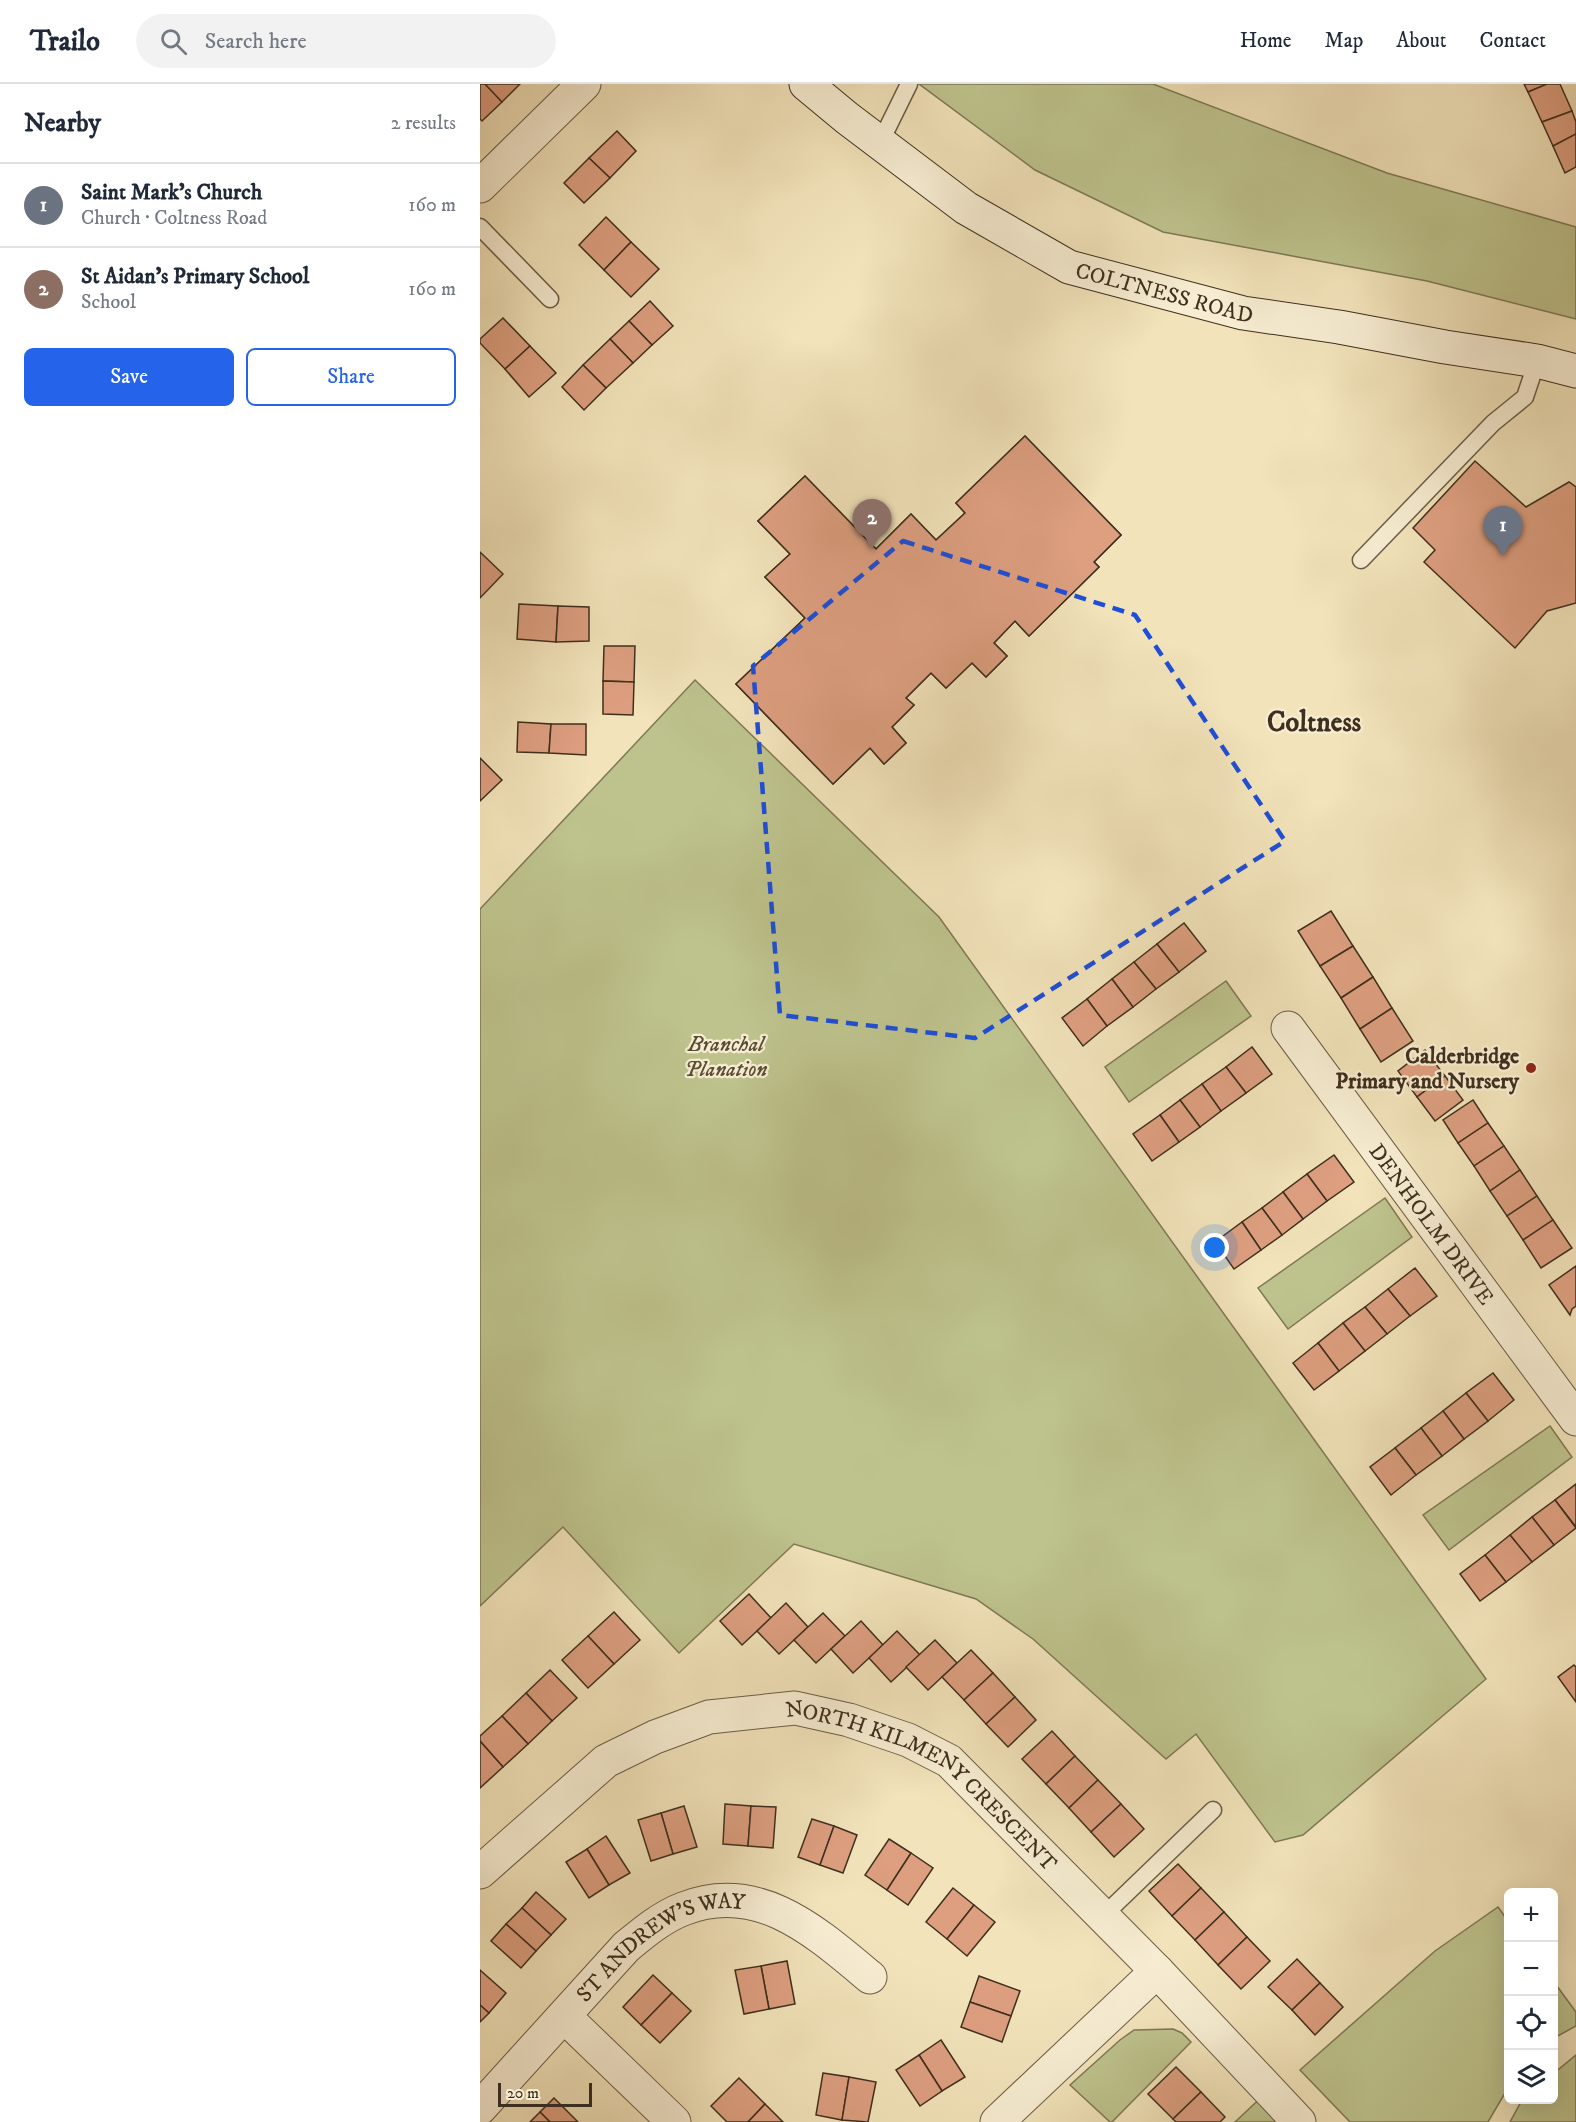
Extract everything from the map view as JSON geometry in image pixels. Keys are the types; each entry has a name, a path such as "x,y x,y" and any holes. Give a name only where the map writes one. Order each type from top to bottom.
{"street":[{"path":"480,186 584,84"},
{"name":"COLTNESS ROAD","path":"806,84 966,208 1070,267 1243,313 1537,361 1576,371"},
{"name":"DENHOLM DRIVE","path":"1288,1028 1576,1419"},
{"name":"NORTH KILMENY CRESCENT","path":"480,1872 606,1761 655,1737 709,1717 795,1708 849,1720 908,1740 950,1761 1157,1971 1299,2122"},
{"name":"ST ANDREW'S WAY","path":"480,2108 626,1947 653,1926 682,1909 715,1900 749,1901 784,1915 814,1931 870,1977"},
{"path":"997,2122 1157,1971"},
{"path":"564,2016 674,2122"}],"lane":[{"path":"880,143 909,84"},
{"path":"480,227 550,299"},
{"path":"1361,561 1493,423 1525,398 1537,361"},
{"path":"1103,1916 1213,1810"}],"highlighted area":[{"path":"903,541 1135,615 1285,841 975,1038 780,1015 753,666"}],"green space":[{"path":"919,84 1153,84 1387,173 1576,227 1576,319 1427,281 1163,232 1035,170"},
{"name":"Branchal Planation","path":"695,680 939,917 1486,1679 1303,1835 1275,1842 1196,1734 1166,1759 1033,1639 976,1599 794,1544 679,1653 563,1527 480,1606 480,909"},
{"path":"1226,981 1251,1016 1129,1102 1105,1067"},
{"path":"1385,1198 1412,1237 1288,1329 1258,1288"},
{"path":"1550,1426 1572,1457 1449,1550 1423,1515"},
{"path":"1498,1907 1504,1915 1504,2095 1488,2122 1350,2122 1300,2070 1435,1951"},
{"path":"1558,1987 1576,2012 1576,2026 1558,2036"},
{"path":"1173,2029 1182,2033 1191,2042 1112,2122 1070,2085 1134,2030"},
{"path":"1576,2055 1576,2122 1510,2122 1520,2104 1558,2104 1558,2070"},
{"path":"1268,2091 1299,2122 1235,2122"}],"building":[{"path":"480,84 485,84 502,102 482,121 480,119"},
{"path":"485,84 520,84 502,102"},
{"path":"1524,84 1547,84 1528,92"},
{"path":"1547,84 1560,84 1572,111 1542,122 1528,92"},
{"path":"1572,111 1576,122 1576,134 1553,146 1542,122"},
{"path":"617,131 636,151 610,178 589,158"},
{"path":"1576,134 1576,167 1565,173 1553,146"},
{"path":"589,158 610,178 584,203 564,183"},
{"path":"606,217 631,242 604,270 579,245"},
{"path":"631,242 659,269 631,297 604,270"},
{"path":"650,301 673,326 652,345 629,321"},
{"path":"503,318 530,346 505,369 480,343 480,339"},
{"path":"629,321 652,345 633,363 610,339"},
{"path":"610,339 633,363 606,388 583,365"},
{"path":"530,346 556,373 529,397 505,369"},
{"path":"583,365 606,388 584,410 562,387"},
{"path":"1025,436 1121,535 1094,562 1099,567 1029,636 1015,621 994,643 1007,656 986,677 972,663 946,688 931,673 906,698 914,705 892,727 906,743 884,764 870,748 833,784 736,684 805,618 765,577 790,554 758,521 805,476 876,549 911,514 936,540 965,513 956,503","holes":["1009,507 1031,530 980,579 958,555"]},
{"path":"1025,436 1121,535 1094,562 1099,567 1029,636 1015,621 994,643 1007,656 986,677 972,663 946,688 931,673 906,698 914,705 892,727 906,743 884,764 870,748 833,784 736,684 805,618 765,577 790,554 758,521 805,476 876,549 911,514 936,540 965,513 956,503"},
{"path":"1475,461 1526,507 1569,482 1576,487 1576,603 1547,611 1515,648 1424,562 1435,550 1413,528"},
{"path":"480,552 503,574 480,598"},
{"path":"519,604 558,606 556,642 517,639"},
{"path":"558,606 589,607 589,641 556,642"},
{"path":"604,646 635,646 634,682 603,681"},
{"path":"603,681 634,682 633,715 603,714"},
{"path":"518,722 551,724 549,753 517,752"},
{"path":"551,724 586,724 586,755 549,753"},
{"path":"480,758 502,780 480,801"},
{"path":"1331,911 1353,946 1320,966 1298,931"},
{"path":"1184,923 1206,951 1179,972 1157,944"},
{"path":"1157,944 1179,972 1156,989 1134,962"},
{"path":"1353,946 1373,977 1341,998 1320,966"},
{"path":"1134,962 1156,989 1133,1007 1112,979"},
{"path":"1373,977 1392,1008 1360,1029 1341,998"},
{"path":"1112,979 1133,1007 1107,1026 1087,999"},
{"path":"1087,999 1107,1026 1083,1046 1062,1018"},
{"path":"1392,1008 1413,1041 1381,1062 1360,1029"},
{"path":"1252,1047 1272,1074 1246,1093 1226,1067"},
{"path":"1425,1050 1445,1076 1417,1097 1398,1071"},
{"path":"1226,1067 1246,1093 1221,1111 1202,1084"},
{"path":"1445,1076 1463,1100 1435,1121 1417,1097"},
{"path":"1202,1084 1221,1111 1200,1127 1180,1100"},
{"path":"1180,1100 1200,1127 1179,1142 1160,1115"},
{"path":"1473,1100 1488,1123 1458,1143 1443,1120"},
{"path":"1160,1115 1179,1142 1152,1161 1133,1134"},
{"path":"1488,1123 1504,1146 1474,1166 1458,1143"},
{"path":"1504,1146 1520,1170 1490,1191 1474,1166"},
{"path":"1334,1155 1354,1182 1327,1201 1307,1174"},
{"path":"1520,1170 1537,1196 1507,1216 1490,1191"},
{"path":"1307,1174 1327,1201 1303,1219 1283,1192"},
{"path":"1283,1192 1303,1219 1282,1235 1262,1208"},
{"path":"1537,1196 1553,1220 1523,1240 1507,1216"},
{"path":"1262,1208 1282,1235 1261,1250 1242,1222"},
{"path":"1553,1220 1572,1248 1541,1268 1523,1240"},
{"path":"1242,1222 1261,1250 1234,1269 1215,1242"},
{"path":"1576,1266 1576,1306 1570,1315 1549,1285"},
{"path":"1415,1268 1437,1296 1410,1316 1388,1289"},
{"path":"1388,1289 1410,1316 1387,1334 1365,1307"},
{"path":"1365,1307 1387,1334 1365,1351 1343,1323"},
{"path":"1343,1323 1365,1351 1339,1371 1318,1343"},
{"path":"1318,1343 1339,1371 1314,1390 1293,1363"},
{"path":"1493,1373 1514,1400 1488,1421 1466,1393"},
{"path":"1466,1393 1488,1421 1464,1439 1443,1411"},
{"path":"1443,1411 1464,1439 1442,1456 1421,1428"},
{"path":"1421,1428 1442,1456 1416,1475 1395,1448"},
{"path":"1395,1448 1416,1475 1391,1495 1370,1467"},
{"path":"1576,1484 1576,1527 1555,1500"},
{"path":"1555,1500 1576,1528 1554,1545 1532,1517"},
{"path":"1532,1517 1554,1545 1532,1562 1510,1535"},
{"path":"1510,1535 1532,1562 1506,1582 1485,1555"},
{"path":"1485,1555 1506,1582 1480,1601 1460,1574"},
{"path":"749,1594 771,1618 742,1645 720,1621"},
{"path":"786,1603 808,1627 779,1654 757,1631"},
{"path":"614,1612 640,1640 614,1664 588,1636"},
{"path":"823,1613 845,1636 816,1663 794,1640"},
{"path":"861,1621 883,1645 853,1673 831,1649"},
{"path":"897,1631 920,1655 891,1682 869,1658"},
{"path":"588,1636 614,1664 588,1688 562,1660"},
{"path":"935,1640 957,1663 928,1690 906,1667"},
{"path":"971,1650 993,1673 964,1700 942,1677"},
{"path":"1574,1665 1576,1667 1576,1702 1558,1677"},
{"path":"550,1670 577,1698 552,1721 526,1693"},
{"path":"993,1673 1015,1697 986,1724 964,1700"},
{"path":"526,1693 552,1721 528,1744 502,1716"},
{"path":"1015,1697 1036,1720 1008,1747 986,1724"},
{"path":"502,1716 528,1744 503,1767 480,1741 480,1736"},
{"path":"1052,1731 1075,1756 1046,1784 1022,1759"},
{"path":"480,1741 503,1767 480,1788"},
{"path":"1075,1756 1098,1780 1069,1808 1046,1784"},
{"path":"1098,1780 1121,1804 1091,1832 1069,1808"},
{"path":"725,1804 751,1806 748,1846 723,1844"},
{"path":"1121,1804 1144,1829 1114,1857 1091,1832"},
{"path":"684,1806 697,1847 673,1854 661,1813"},
{"path":"751,1806 776,1807 773,1848 748,1846"},
{"path":"661,1813 673,1854 651,1861 638,1820"},
{"path":"812,1819 834,1826 820,1865 798,1857"},
{"path":"834,1826 857,1835 843,1873 820,1865"},
{"path":"606,1836 630,1873 609,1885 587,1849"},
{"path":"889,1839 911,1853 887,1890 865,1875"},
{"path":"587,1849 609,1885 589,1898 566,1862"},
{"path":"911,1853 933,1868 908,1905 887,1890"},
{"path":"1178,1864 1201,1888 1172,1916 1149,1891"},
{"path":"953,1888 974,1905 947,1939 926,1922"},
{"path":"1201,1888 1224,1912 1195,1940 1172,1916"},
{"path":"536,1892 566,1919 551,1935 522,1908"},
{"path":"974,1905 995,1922 967,1956 947,1939"},
{"path":"522,1908 551,1935 536,1951 506,1924"},
{"path":"1224,1912 1247,1937 1218,1965 1195,1940"},
{"path":"506,1924 536,1951 521,1968 491,1941"},
{"path":"1247,1937 1270,1961 1241,1989 1218,1965"},
{"path":"1297,1959 1320,1983 1292,2010 1268,1987"},
{"path":"787,1961 795,2004 769,2009 761,1966"},
{"path":"761,1966 769,2009 744,2014 735,1970"},
{"path":"480,1970 506,1993 489,2013 480,2005"},
{"path":"653,1975 672,1993 641,2025 623,2007"},
{"path":"979,1976 1020,1991 1011,2016 970,2002"},
{"path":"1320,1983 1343,2007 1315,2035 1292,2010"},
{"path":"672,1993 691,2011 660,2043 641,2025"},
{"path":"970,2002 1011,2016 1002,2042 961,2027"},
{"path":"480,2005 489,2013 480,2022"},
{"path":"941,2040 965,2077 942,2091 919,2055"},
{"path":"919,2055 942,2091 920,2106 896,2070"},
{"path":"1176,2067 1201,2092 1173,2119 1148,2094"},
{"path":"823,2073 849,2077 842,2120 816,2115"},
{"path":"849,2077 876,2082 868,2122 842,2120"},
{"path":"739,2078 765,2104 748,2122 727,2122 711,2106"},
{"path":"1201,2092 1225,2117 1220,2122 1176,2122 1173,2119"},
{"path":"554,2098 578,2122 550,2122 540,2112"},
{"path":"765,2104 783,2122 748,2122"},
{"path":"540,2112 550,2122 530,2122"}],"place":[{"name":"St Aidan's Primary School","path":"872,549"},
{"name":"Saint Mark's Church","path":"1503,556"},
{"name":"Calderbridge Primary and Nursery","path":"1531,1068"}],"district":[{"name":"Coltness","path":"1314,721"}]}
